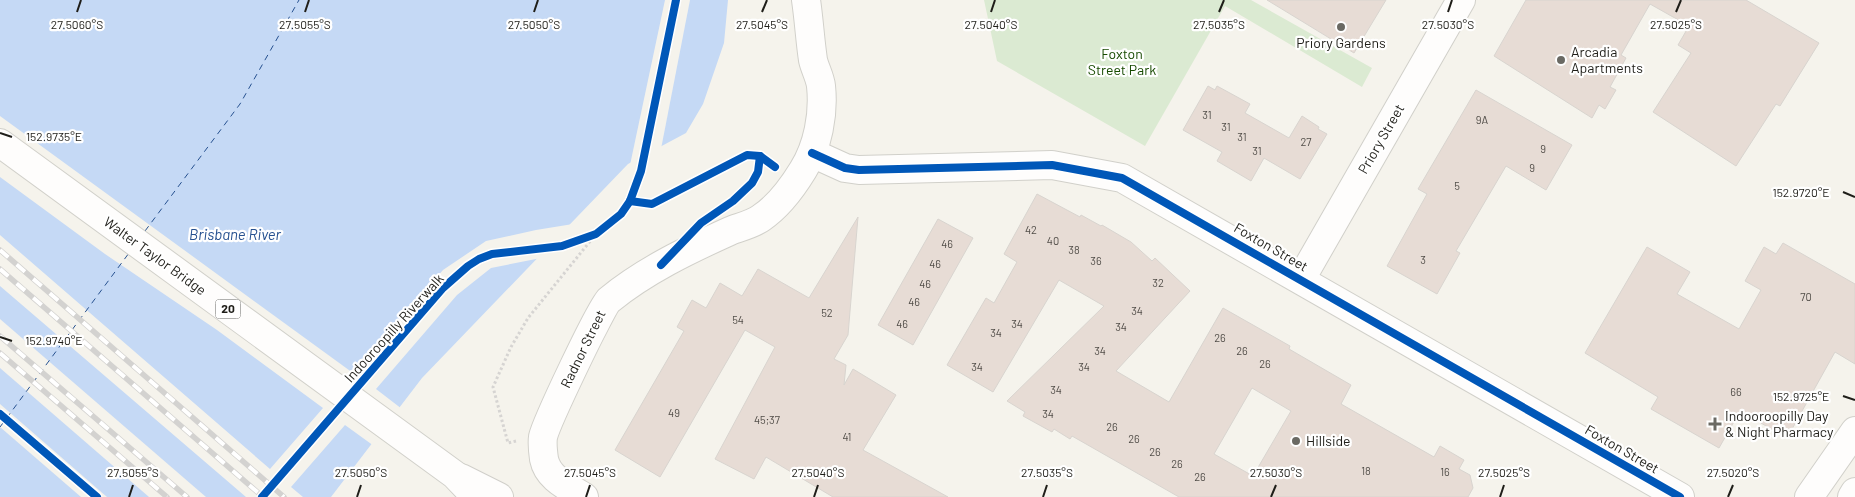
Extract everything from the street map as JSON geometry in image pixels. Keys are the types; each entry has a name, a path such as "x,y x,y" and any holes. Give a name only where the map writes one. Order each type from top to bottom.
{"street":[{"name":"Radnor Street","path":"530,444 543,437 551,415 606,302 654,270 730,231 760,219 773,209 804,169 812,153 821,108 820,84 814,62 806,0"},
{"name":"Priory Street","path":"1301,279 1462,0"},
{"name":"Radnor Street","path":"730,231 747,210 778,179 796,146 805,115 807,85 814,62"},
{"name":"Walter Taylor Bridge","path":"0,143 456,476"},
{"name":"Foxton Street","path":"812,153 844,168 859,170 1052,165 1122,178 1680,497"},
{"path":"1809,497 1855,431"},
{"path":"530,444 544,460 548,471 558,481 584,497"},
{"name":"20","path":"456,476 476,497"},
{"name":"20","path":"456,476 499,497"},
{"path":"1852,497 1855,492"}],"path":[{"path":"530,444 508,443 493,386 523,326 599,232"},
{"path":"579,240 599,232"}],"green space":[{"name":"Foxton Street Park","path":"984,0 1251,0 1372,68 1362,87 1225,6 1145,146 997,61"}],"water":[{"name":"Brisbane River","path":"0,0 728,0 724,43 703,104 686,133 628,164 422,378 331,497 0,497"}],"pier":[{"path":"665,0 690,0 661,149 630,165"},
{"path":"0,116 353,373 443,270 486,241 573,224 541,258 491,268 457,295 376,389 402,409 374,446 345,425 291,487 303,497 246,497 0,286 0,235 270,469 323,408 217,330 105,254 0,177"},
{"path":"0,319 206,497 149,497 0,368"},
{"path":"0,404 107,497 81,497 0,427"}],"building":[{"name":"Priory Gardens","path":"1267,0 1386,0 1354,53"},
{"path":"1526,0 1746,0 1819,43 1780,106 1776,104 1736,166 1653,112 1691,53 1678,45 1689,26 1650,4 1621,55 1626,58 1610,87 1616,90 1605,109 1599,105 1592,118 1494,56"},
{"path":"1208,86 1215,90 1217,86 1250,104 1245,113 1289,138 1302,116 1327,134 1300,179 1264,158 1251,181 1217,161 1222,152 1183,130"},
{"path":"1476,90 1572,145 1546,190 1506,166 1456,251 1460,253 1437,294 1387,266 1427,194 1418,189"},
{"path":"1037,194 1080,217 1081,215 1102,225 1131,242 1152,261 1155,258 1190,291 1116,371 1169,402 1223,308 1290,346 1289,349 1351,385 1341,404 1434,457 1440,446 1464,460 1459,469 1470,475 1473,488 1468,497 1179,497 1072,436 1070,439 1054,429 1052,432 1023,416 1025,412 1007,401 1104,306 1059,280 993,392 947,365 986,298 994,303 1017,262 1004,254","holes":["1252,388 1291,411 1253,476 1214,454"]},
{"path":"858,217 848,335 834,359 846,365 844,385 853,369 896,395 863,450 948,497 833,497 766,457 754,479 715,459 775,347 745,330 660,477 615,450 684,331 677,327 692,300 706,308 720,283 742,296 758,269 809,298"},
{"path":"938,219 973,238 913,345 878,325"},
{"path":"1783,243 1855,284 1855,364 1835,352 1787,438 1740,411 1719,448 1651,409 1658,397 1585,353 1647,247 1690,272 1677,294 1739,329 1761,290 1745,281 1764,247 1776,254"}],"ferry route":[{"path":"145,231 240,104 299,0"},
{"path":"0,427 129,253"}],"railway":[{"path":"0,250 284,497"},
{"path":"0,269 263,497"},
{"path":"0,336 187,497"},
{"path":"0,353 167,497"}],"cycle path":[{"name":"Indooroopilly Riverwalk","path":"262,497 443,288 468,266 492,254 562,246 596,234 621,214 630,201 641,171 676,0"},
{"path":"812,153 845,168 859,170 1052,165 1122,178 1680,497"},
{"path":"630,201 652,204 747,155 760,156 775,167"},
{"path":"661,265 701,223 733,201 752,183 758,172 760,156"},
{"path":"0,414 97,497"}],"place":[{"name":"Priory Gardens","path":"1341,27"},
{"name":"Arcadia Apartments","path":"1561,60"},
{"name":"Indooroopilly Day & Night Pharmacy","path":"1715,424"},
{"name":"Hillside","path":"1296,441"}]}
